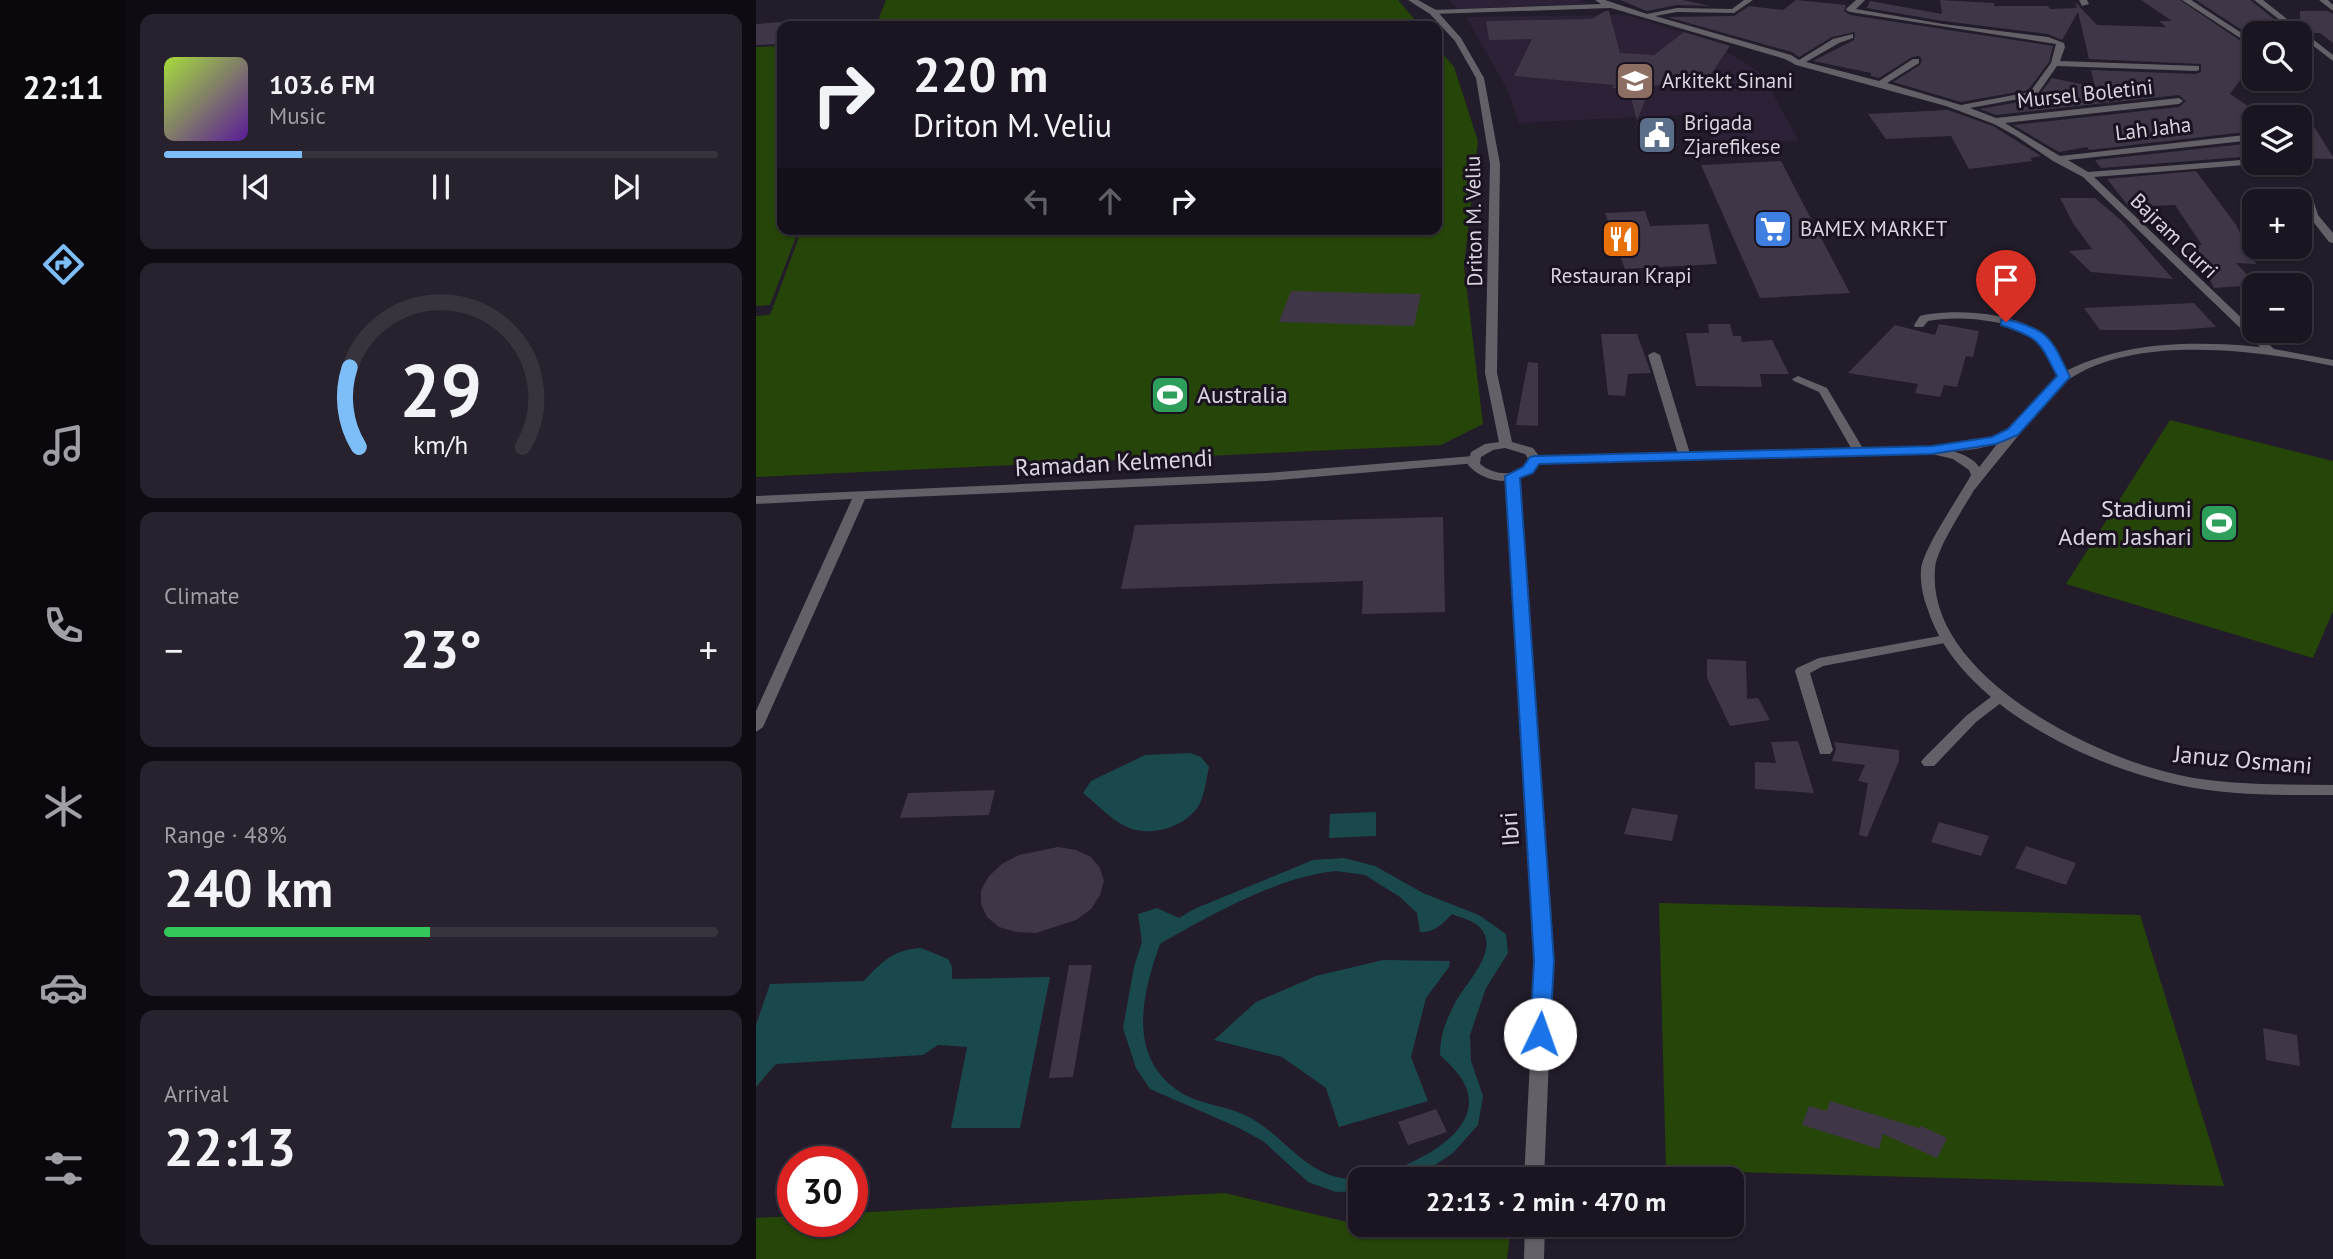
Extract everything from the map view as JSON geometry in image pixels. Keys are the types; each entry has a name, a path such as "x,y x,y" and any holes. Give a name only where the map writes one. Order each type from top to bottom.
{"street":[{"name":"Driton M. Veliu","path":"1412,0 1433,12 1441,21"},
{"path":"1431,0 1433,12"},
{"name":"Bajram Curri","path":"1599,0 1611,6 1788,57 1799,63 1879,84 1995,121 2085,175 2269,350"},
{"path":"1677,10 1694,0"},
{"path":"1647,16 1677,10 1734,11 1749,0"},
{"path":"1861,0 1850,10 1943,26 2054,40 2062,47 2055,63 2033,94 1956,108"},
{"path":"2186,0 2242,37"},
{"path":"2258,0 2333,59"},
{"path":"2323,0 2333,9"},
{"name":"Bajram Curri","path":"1433,12 1611,6"},
{"name":"Driton M. Veliu","path":"1442,22 1458,40 1480,78 1489,124 1494,164 1491,373 1506,444"},
{"path":"1799,63 1836,41 1850,36"},
{"path":"1879,84 1916,61"},
{"path":"2055,63 2196,68"},
{"name":"Mursel Boletini","path":"1995,121 2179,101"},
{"name":"Lah Jaha","path":"2056,159 2242,138"},
{"name":"Bajram Curri","path":"2085,175 2242,163"},
{"path":"2312,212 2333,240"},
{"path":"1919,325 1924,318 1939,314 1991,320 2019,327 2044,339 2063,377"},
{"name":"Januz Osmani","path":"2333,363 2269,350 2210,347 2152,350 2108,359 2063,377 2013,432 1970,487 1930,558 1927,581 1932,608 1945,639 1955,654 2001,696 2052,731 2108,757 2159,775 2203,784 2333,790"},
{"path":"1654,355 1685,457"},
{"path":"1798,379 1824,390 1859,452"},
{"path":"1535,460 1932,450 1996,440 2013,432"},
{"path":"1506,444 1523,448 1534,456 1535,460 1528,470 1513,476 1485,474 1478,470 1473,460 1481,450 1506,444"},
{"path":"1932,450 1958,456 1975,468 1977,475 1970,487"},
{"name":"Ramadan Kelmendi","path":"756,500 1266,477 1473,460"},
{"name":"Ibri","path":"1513,476 1544,961 1535,1167"},
{"path":"756,727 860,496"},
{"path":"1825,751 1802,671 1805,667 1819,662 1945,639"},
{"path":"1929,762 1971,719 2001,696"}],"shaded area":[{"path":"1449,0 1581,0 1587,4 1457,9"},
{"name":"Arkitekt Sinani","path":"1626,15 1711,41 1762,74 1799,141 1717,146 1701,114 1519,123 1507,89 1466,17"},
{"path":"1190,753 1201,757 1209,767 1199,805 1177,825 1156,831 1127,827 1083,793 1091,781 1145,755"},
{"path":"1376,812 1376,836 1329,838 1330,814"},
{"path":"1344,858 1375,866 1423,893 1479,915 1506,934 1508,953 1486,988 1470,1035 1471,1061 1483,1096 1478,1125 1453,1153 1432,1167 1400,1167 1435,1150 1458,1129 1466,1117 1469,1104 1467,1089 1456,1071 1440,1055 1441,1041 1452,1009 1485,954 1484,934 1477,925 1452,914 1434,929 1420,932 1417,913 1400,897 1365,875 1336,871 1314,874 1268,889 1200,921 1160,944 1148,985 1143,1027 1146,1046 1154,1065 1166,1081 1185,1095 1230,1109 1257,1122 1312,1166 1324,1173 1348,1179 1348,1192 1336,1192 1308,1182 1263,1141 1150,1089 1136,1068 1123,1028 1134,967 1142,942 1138,914 1157,908 1179,918 1194,909 1313,860"},
{"path":"921,948 948,959 952,967 952,979 1050,977 1020,1128 951,1128 967,1047 938,1045 923,1055 776,1064 756,1087 756,1025 770,984 864,981 889,958 904,951"},
{"path":"1383,960 1450,961 1449,967 1426,998 1411,1057 1428,1101 1339,1127 1326,1088 1282,1057 1214,1040 1256,1002 1316,976"}],"green space":[{"path":"886,0 1398,0 1416,21 878,21"},
{"path":"777,46 777,235 797,235 770,305 756,306 756,47"},
{"path":"1442,53 1454,67 1478,141 1464,266 1483,424 1441,445 756,477 756,316 770,315 800,235 1442,235"},
{"name":"Stadiumi Adem Jashari","path":"2170,420 2333,461 2333,611 2313,658 2066,584"},
{"path":"1659,903 2140,915 2224,1186 1744,1172 1744,1167 1666,1167"},
{"path":"1225,1193 1348,1222 1348,1237 1510,1237 1507,1259 756,1259 756,1218 777,1217 777,1237 868,1237 868,1212"}],"building":[{"path":"1620,0 1683,0 1710,6 1677,5 1647,11"},
{"path":"1796,0 1846,5 1844,11 1850,15 2053,46 2049,62 2028,90 1961,102 1893,82 1920,65 1922,59 1919,56 1912,57 1879,78 1871,76 1871,73 1813,61 1854,40 1855,32 1832,37 1799,57 1792,52 1667,17 1734,16 1749,6 1783,10"},
{"path":"1940,0 1994,3 1994,6 2048,6 2050,9 2077,8 2075,2 2097,25 2166,27 2159,21 2172,21 2141,0 2180,0 2242,42 2242,78 2230,94 2246,105 2242,105 2242,132 2059,152 2013,125 2179,107 2186,101 2179,95 1996,115 1980,109 2036,99 2052,78 2095,87 2091,70 2196,74 2201,72 2201,64 2089,59 2078,12 2062,40 2048,34 1867,8 1870,1 1942,14"},
{"path":"2196,0 2250,0 2277,21 2242,21 2242,30"},
{"path":"1609,11 1620,53 1654,55 1684,32 1730,46 1707,80 1651,86 1637,121 1629,90 1612,88 1614,85 1514,76 1532,39 1489,40 1486,21 1592,19"},
{"path":"2300,11 2328,11 2333,14 2333,43 2320,33 2312,33 2312,21 2300,21"},
{"path":"777,22 777,44 756,45 756,24"},
{"path":"1948,110 1993,126 2041,156 2030,158 2033,161 1969,169 1951,136 1886,139 1868,114"},
{"name":"Brigada Zjarefikese","path":"1637,123 1670,123 1677,146 1643,147"},
{"path":"2312,123 2333,157 2312,158"},
{"path":"2242,144 2242,157 2101,168 2095,160"},
{"name":"BAMEX MARKET","path":"1781,161 1850,293 1760,298 1701,165"},
{"path":"2196,171 2236,225 2242,237 2242,259 2253,259 2256,264 2236,263 2246,273 2242,273 2242,286 2214,288 2193,245 2202,245 2175,205 2129,207 2107,179"},
{"path":"2060,198 2095,198 2123,222 2173,279 2091,272 2069,251 2092,249 2074,225"},
{"path":"1645,211 1650,226 1708,224 1717,264 1625,269 1605,213"},
{"path":"1291,291 1421,294 1414,326 1279,322"},
{"path":"2194,303 2216,327 2100,330 2084,308"},
{"path":"1708,324 1730,324 1733,336 1741,336 1742,342 1772,340 1789,374 1760,374 1762,387 1696,386 1686,333 1709,333"},
{"path":"1939,324 1979,331 1973,357 1966,356 1957,387 1944,385 1940,397 1915,393 1918,384 1848,373 1895,325 1935,335"},
{"path":"1601,334 1637,334 1651,373 1628,374 1625,396 1608,395"},
{"path":"1528,362 1538,363 1538,426 1516,425"},
{"path":"1443,517 1445,612 1362,614 1363,581 1121,589 1135,525"},
{"path":"1707,659 1746,661 1747,699 1758,698 1770,720 1730,726 1707,678"},
{"path":"1798,741 1814,793 1755,789 1755,762 1776,763 1771,742"},
{"path":"1834,742 1899,750 1899,761 1867,837 1859,835 1868,783 1858,781 1865,765 1832,761 1836,749"},
{"path":"995,790 989,815 900,818 908,793"},
{"path":"1632,808 1678,815 1672,841 1624,834"},
{"path":"1939,822 1989,836 1981,856 1931,842"},
{"path":"2026,846 2076,863 2066,885 2015,868"},
{"path":"1058,847 1076,850 1091,857 1100,868 1104,881 1100,895 1091,909 1076,920 1036,933 1016,932 999,927 987,917 981,904 981,890 989,876 1002,864 1019,855"},
{"path":"1069,965 1092,965 1073,1077 1049,1078"},
{"path":"2263,1028 2297,1035 2300,1066 2266,1060"},
{"path":"1830,1101 1919,1128 1921,1126 1947,1138 1937,1158 1883,1134 1879,1149 1802,1125 1809,1106 1827,1111"},
{"path":"1436,1109 1447,1132 1408,1145 1398,1122"}],"place":[{"name":"Arkitekt Sinani","path":"1635,81"},
{"name":"Brigada Zjarefikese","path":"1657,135"},
{"name":"BAMEX MARKET","path":"1773,229"},
{"name":"Restauran Krapi","path":"1621,239"},
{"name":"Australia","path":"1170,395"},
{"name":"Stadiumi Adem Jashari","path":"2219,523"}],"route":[{"path":"1540,1034 1544,961 1513,476 1528,470 1535,460 1932,450 1996,440 2013,432 2063,377 2044,339 2006,322"}]}
